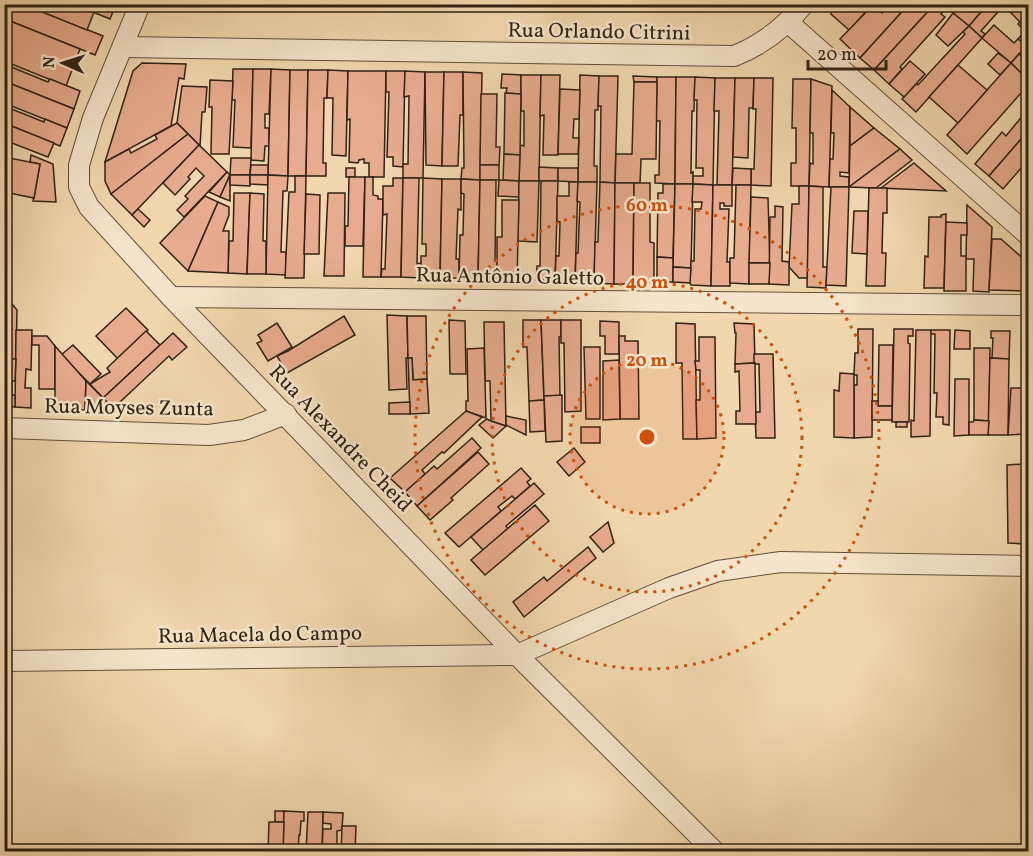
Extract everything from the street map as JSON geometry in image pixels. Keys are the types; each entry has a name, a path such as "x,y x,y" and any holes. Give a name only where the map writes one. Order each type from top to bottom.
{"street":[{"name":"Rua Alexandre Cheid","path":"140,4 93,118 79,165 79,187 89,207 171,297 517,656 716,852"},
{"name":"Rua Orlando Citrini","path":"123,47 734,56 755,48 789,22 804,4"},
{"path":"789,22 1029,235"},
{"name":"Rua Antônio Galetto","path":"171,297 1029,305"},
{"name":"Rua Moyses Zunta","path":"4,428 209,435 244,430 285,414"},
{"path":"517,656 669,588 718,571 781,562 1029,566"},
{"name":"Rua Macela do Campo","path":"4,661 517,656"}],"building":[{"path":"4,4 10,4 5,19 4,19"},
{"path":"10,4 26,10 28,6 103,36 95,55 5,19"},
{"path":"43,4 74,4 94,12 87,30 40,11"},
{"path":"79,4 116,4 110,19 78,6"},
{"path":"833,4 873,4 849,30 831,14 830,8"},
{"path":"889,4 909,4 860,58 840,39 873,5 882,13"},
{"path":"909,4 935,4 874,70 860,58"},
{"path":"935,4 944,4 947,7 941,14 945,17 900,67 902,69 889,84 874,70"},
{"path":"944,4 961,4 953,13"},
{"path":"967,4 988,4 969,26 953,13 958,8 962,11"},
{"path":"988,4 1005,4 981,31 985,34 982,38 969,26"},
{"path":"1012,4 1028,4 1028,44 1026,46 1018,39 1025,31 1008,10"},
{"path":"953,13 969,26 948,46 936,35"},
{"path":"5,19 80,49 66,86 4,61"},
{"path":"994,25 1014,43 1018,39 1026,46 1011,63 982,38"},
{"path":"969,26 982,38 916,112 902,99 965,34 963,32"},
{"path":"998,53 1011,63 1000,75 988,64"},
{"path":"1019,54 1028,62 1028,74 1025,77 1011,63"},
{"path":"910,61 925,74 904,97 889,84"},
{"path":"142,63 186,64 184,79 179,78 171,126 105,162 133,71"},
{"path":"1011,63 1028,80 1028,102 1020,94 967,154 947,135"},
{"path":"4,64 48,82 50,79 80,91 74,109 4,81"},
{"path":"958,65 987,90 958,123 929,97"},
{"path":"233,69 253,69 251,148 233,147 235,100 232,100"},
{"path":"253,69 271,69 269,114 265,114 265,128 269,128 269,146 265,146 264,161 251,160"},
{"path":"271,69 290,70 288,176 268,175"},
{"path":"290,70 308,70 306,176 288,176"},
{"path":"308,70 328,70 327,98 324,98 323,163 326,163 326,176 306,176"},
{"path":"328,70 348,71 346,156 332,155 333,98 327,98"},
{"path":"348,71 386,71 384,177 369,177 369,163 364,163 364,159 359,160 358,163 349,162"},
{"path":"386,71 405,71 403,167 393,166 393,157 387,157 389,92 386,92"},
{"path":"405,71 425,72 423,178 403,178 403,164 408,164 409,96 404,97"},
{"path":"425,72 444,72 442,166 426,165"},
{"path":"444,72 463,72 463,115 460,115 458,166 442,166"},
{"path":"463,72 482,73 480,180 461,179 462,168 464,168"},
{"path":"502,74 521,75 521,94 506,93 507,88 501,88"},
{"path":"521,75 541,75 539,181 519,181 520,145 524,146"},
{"path":"541,75 560,75 558,155 543,155 544,115 540,116"},
{"path":"580,75 599,76 598,110 595,110 594,166 597,166 597,182 578,182"},
{"path":"599,76 618,76 615,183 600,182"},
{"path":"633,76 657,77 657,82 634,82"},
{"path":"657,77 676,77 675,184 655,183 655,175 659,175 660,121 656,121"},
{"path":"676,77 695,77 694,111 692,111 691,173 693,172 693,184 675,184"},
{"path":"695,77 715,78 713,185 693,184 693,176 703,176 703,168 696,168"},
{"path":"715,78 735,78 732,185 717,185 719,111 714,111"},
{"path":"735,78 754,78 753,108 749,108 748,158 733,157"},
{"path":"754,78 773,78 771,186 751,185 751,169 754,169 756,109 753,109"},
{"path":"793,79 811,79 809,186 791,186 791,163 796,163 796,128 792,128"},
{"path":"811,79 832,86 829,187 809,186 810,163 813,164 813,133 810,133"},
{"path":"210,80 233,81 229,154 211,154"},
{"path":"4,81 74,109 67,128 4,103"},
{"path":"634,82 657,82 656,159 641,159 640,183 615,183 616,154 632,154"},
{"path":"182,86 207,87 205,112 202,112 200,146 177,123"},
{"path":"560,89 580,90 579,119 574,119 573,138 579,138 578,154 558,154"},
{"path":"832,90 850,107 849,173 840,172 840,176 849,177 849,187 829,187 834,133 831,133"},
{"path":"505,93 521,94 520,155 504,154"},
{"path":"481,94 497,94 496,147 500,147 499,165 480,165"},
{"path":"4,106 44,122 45,119 67,128 60,146 4,123"},
{"path":"850,107 874,128 850,146"},
{"path":"1028,109 1028,131 989,176 975,164 1002,132 1006,136"},
{"path":"4,123 54,143 48,157 4,140"},
{"path":"177,123 188,134 111,194 105,181 105,162 129,149 131,153 157,139 155,135"},
{"path":"874,128 900,149 849,187 850,146"},
{"path":"1028,131 1028,154 1026,156 1028,160 1003,189 989,176"},
{"path":"188,134 199,145 132,215 111,194"},
{"path":"199,145 227,172 184,217 177,210 188,199 185,196 204,176 196,168 188,177 190,179 175,195 163,183"},
{"path":"900,149 912,160 876,188 849,187"},
{"path":"504,154 520,155 519,181 503,180"},
{"path":"31,155 53,164 56,202 33,201 40,164 30,162"},
{"path":"4,157 40,164 34,198 4,192"},
{"path":"231,158 251,158 250,175 230,175"},
{"path":"914,163 946,191 881,188"},
{"path":"251,165 268,165 268,175 250,175"},
{"path":"480,165 499,165 499,180 480,180"},
{"path":"539,167 558,168 558,181 539,181"},
{"path":"346,168 355,168 355,177 346,177"},
{"path":"558,168 578,168 578,182 558,181"},
{"path":"733,168 751,169 751,185 732,185"},
{"path":"227,172 230,175 220,197 209,192"},
{"path":"230,175 230,201 220,197"},
{"path":"230,175 250,175 250,186 230,185"},
{"path":"250,175 268,175 268,185 250,184"},
{"path":"268,175 288,176 287,191 283,191 281,252 286,252 286,275 266,274"},
{"path":"295,176 306,176 304,278 285,278 289,192 295,192"},
{"path":"349,177 365,177 363,246 345,246 345,226 348,226"},
{"path":"365,177 373,177 373,195 378,196 378,199 383,199 381,277 363,277"},
{"path":"393,178 403,178 401,277 381,277 382,269 385,269 387,214 383,215 383,186 393,186"},
{"path":"403,178 419,178 417,264 421,263 421,278 401,277"},
{"path":"423,178 442,179 440,278 421,278 421,256 426,256 426,244 422,244"},
{"path":"442,179 461,179 461,210 458,209 456,259 459,259 459,278 440,278"},
{"path":"461,179 480,180 478,279 459,278 464,194 461,193"},
{"path":"480,180 496,180 495,261 497,261 497,279 478,279"},
{"path":"499,180 519,181 519,197 498,196"},
{"path":"519,181 539,181 537,242 518,241"},
{"path":"541,181 558,181 555,280 536,280 537,266 540,266"},
{"path":"569,182 578,182 575,281 555,280 556,256 559,256 560,222 557,221 557,196 569,196"},
{"path":"578,182 597,182 594,283 575,282 580,202 577,201"},
{"path":"600,182 615,183 614,284 594,283"},
{"path":"615,183 634,183 633,284 614,284"},
{"path":"634,183 650,183 650,242 654,243 654,282 633,282"},
{"path":"663,184 675,184 673,258 657,257 658,193 663,193"},
{"path":"675,184 693,184 691,268 673,267"},
{"path":"693,184 713,185 711,286 691,285 690,283 691,261 694,261 695,209 701,209 702,202 692,202"},
{"path":"713,185 732,185 732,206 724,206 724,203 720,203 720,209 729,209 727,262 730,262 730,286 711,286"},
{"path":"736,185 751,185 749,284 730,283 730,258 734,258"},
{"path":"799,186 809,186 808,278 799,278 789,267 792,204 799,204"},
{"path":"809,186 823,187 823,267 827,267 826,288 807,287"},
{"path":"831,187 849,187 846,286 826,285"},
{"path":"869,188 887,188 887,213 883,213 882,253 886,253 885,286 866,286"},
{"path":"234,193 250,193 247,274 228,273 229,241 233,241"},
{"path":"250,193 264,194 263,241 266,241 266,274 247,274"},
{"path":"328,193 345,193 344,276 324,276"},
{"path":"306,194 320,195 319,254 304,254"},
{"path":"205,196 218,202 188,271 160,243"},
{"path":"751,197 768,198 770,263 749,263"},
{"path":"502,200 519,200 517,279 497,279 497,237 502,237"},
{"path":"218,202 229,207 229,215 223,231 229,231 228,273 188,271"},
{"path":"967,205 992,227 989,292 973,291 974,259 966,259"},
{"path":"775,206 783,207 782,261 789,262 789,285 769,284 770,217 775,217"},
{"path":"138,209 150,220 144,227 132,215"},
{"path":"854,211 868,211 867,254 852,253"},
{"path":"946,214 944,288 924,288 925,256 928,257 929,217 941,217"},
{"path":"946,222 967,223 967,235 961,235 961,256 966,256 966,291 944,291"},
{"path":"992,239 1001,239 1028,263 1028,282 1025,291 989,290"},
{"path":"657,257 673,258 673,282 657,282"},
{"path":"749,263 770,263 769,284 749,284"},
{"path":"673,267 691,268 690,283 673,282"},
{"path":"4,294 17,310 16,359 4,359"},
{"path":"126,308 148,330 118,359 96,336"},
{"path":"387,315 407,316 407,389 389,390"},
{"path":"344,316 355,335 287,373 277,356"},
{"path":"407,316 426,316 427,379 413,380 412,358 408,358"},
{"path":"449,320 465,321 466,374 450,374"},
{"path":"523,320 541,320 544,400 529,401 527,347 523,347"},
{"path":"541,320 561,320 560,396 544,396"},
{"path":"561,320 581,320 581,411 565,412 564,343 561,343"},
{"path":"600,321 619,322 619,354 605,354 605,336 600,336"},
{"path":"484,322 504,322 506,426 491,421 490,381 485,381"},
{"path":"277,323 292,347 268,361 257,343 262,341 258,335"},
{"path":"676,323 695,324 697,439 683,439 682,363 676,363"},
{"path":"734,323 754,324 755,363 735,364"},
{"path":"858,329 873,329 872,437 854,438 854,385 857,385 857,375 854,375 855,353 858,353"},
{"path":"894,329 913,329 913,336 908,336 910,344 909,422 892,422"},
{"path":"16,330 32,330 31,370 26,369 25,388 31,388 31,408 15,407"},
{"path":"916,330 931,330 930,436 911,437 911,420 914,421"},
{"path":"931,330 950,330 949,425 943,424 943,417 936,417 935,334 931,334"},
{"path":"955,330 970,331 970,349 954,349"},
{"path":"146,331 160,345 103,398 90,384 110,372 107,368"},
{"path":"991,331 1010,331 1009,359 992,358"},
{"path":"173,333 187,347 172,360 169,356 119,403 122,406 115,411 103,398"},
{"path":"32,336 47,336 55,346 55,389 39,389 39,345 32,345"},
{"path":"619,336 625,336 625,341 638,341 639,419 620,419"},
{"path":"699,337 715,337 716,438 697,439 696,400 700,400 700,370 696,370 695,361 699,361"},
{"path":"73,345 101,374 90,384 61,355"},
{"path":"879,345 893,345 892,406 878,406"},
{"path":"55,346 86,381 85,410 55,408"},
{"path":"584,347 600,347 600,419 586,419"},
{"path":"484,348 486,418 466,411 466,401 468,401 467,349"},
{"path":"974,348 990,348 989,421 974,420"},
{"path":"754,354 773,354 775,438 756,438 755,412 760,412 759,364 754,364"},
{"path":"408,358 412,358 413,380 427,379 429,413 410,414"},
{"path":"990,358 1009,359 1008,435 988,435"},
{"path":"4,359 16,359 15,381 12,381 15,407 4,406"},
{"path":"619,360 620,419 603,420 603,361"},
{"path":"755,363 756,424 736,424 736,411 740,411 739,371 735,372 735,364"},
{"path":"840,373 854,374 854,438 834,437 834,390 839,391"},
{"path":"955,379 969,379 969,435 954,436"},
{"path":"86,381 103,398 115,411 85,410"},
{"path":"1011,388 1027,388 1027,434 1008,435"},
{"path":"562,395 562,441 546,442 544,396"},
{"path":"544,400 545,431 530,432 529,401"},
{"path":"872,401 878,401 878,406 892,406 892,420 872,420"},
{"path":"410,402 410,414 389,414 389,403"},
{"path":"466,411 482,417 444,453 442,452 422,470 425,474 405,492 390,478"},
{"path":"506,416 526,420 526,435 506,425"},
{"path":"487,419 506,426 493,438 479,425"},
{"path":"989,421 988,435 969,435 969,422"},
{"path":"896,422 907,422 907,427 896,427"},
{"path":"581,427 600,427 600,443 581,443"},
{"path":"472,438 481,448 417,506 405,492 434,466 437,469"},
{"path":"574,448 585,462 569,476 557,462"},
{"path":"478,452 489,464 430,520 417,506"},
{"path":"1024,464 1028,544 1008,543 1007,465"},
{"path":"521,468 531,479 527,482 530,486 515,499 512,496 498,507 501,511 459,547 445,533"},
{"path":"534,483 544,494 506,526 508,529 483,550 471,537"},
{"path":"535,505 549,521 485,575 471,560"},
{"path":"608,522 614,543 603,552 590,537"},
{"path":"588,547 596,558 524,617 513,602 544,577 547,581"},
{"path":"275,811 284,811 284,822 275,822"},
{"path":"284,811 304,812 298,852 283,852"},
{"path":"308,812 323,812 322,852 306,852"},
{"path":"323,812 343,813 342,830 337,831 337,852 322,852 323,829 331,829 331,824 323,823"},
{"path":"269,822 284,822 283,852 268,852"},
{"path":"342,826 356,826 355,852 341,852"}]}
